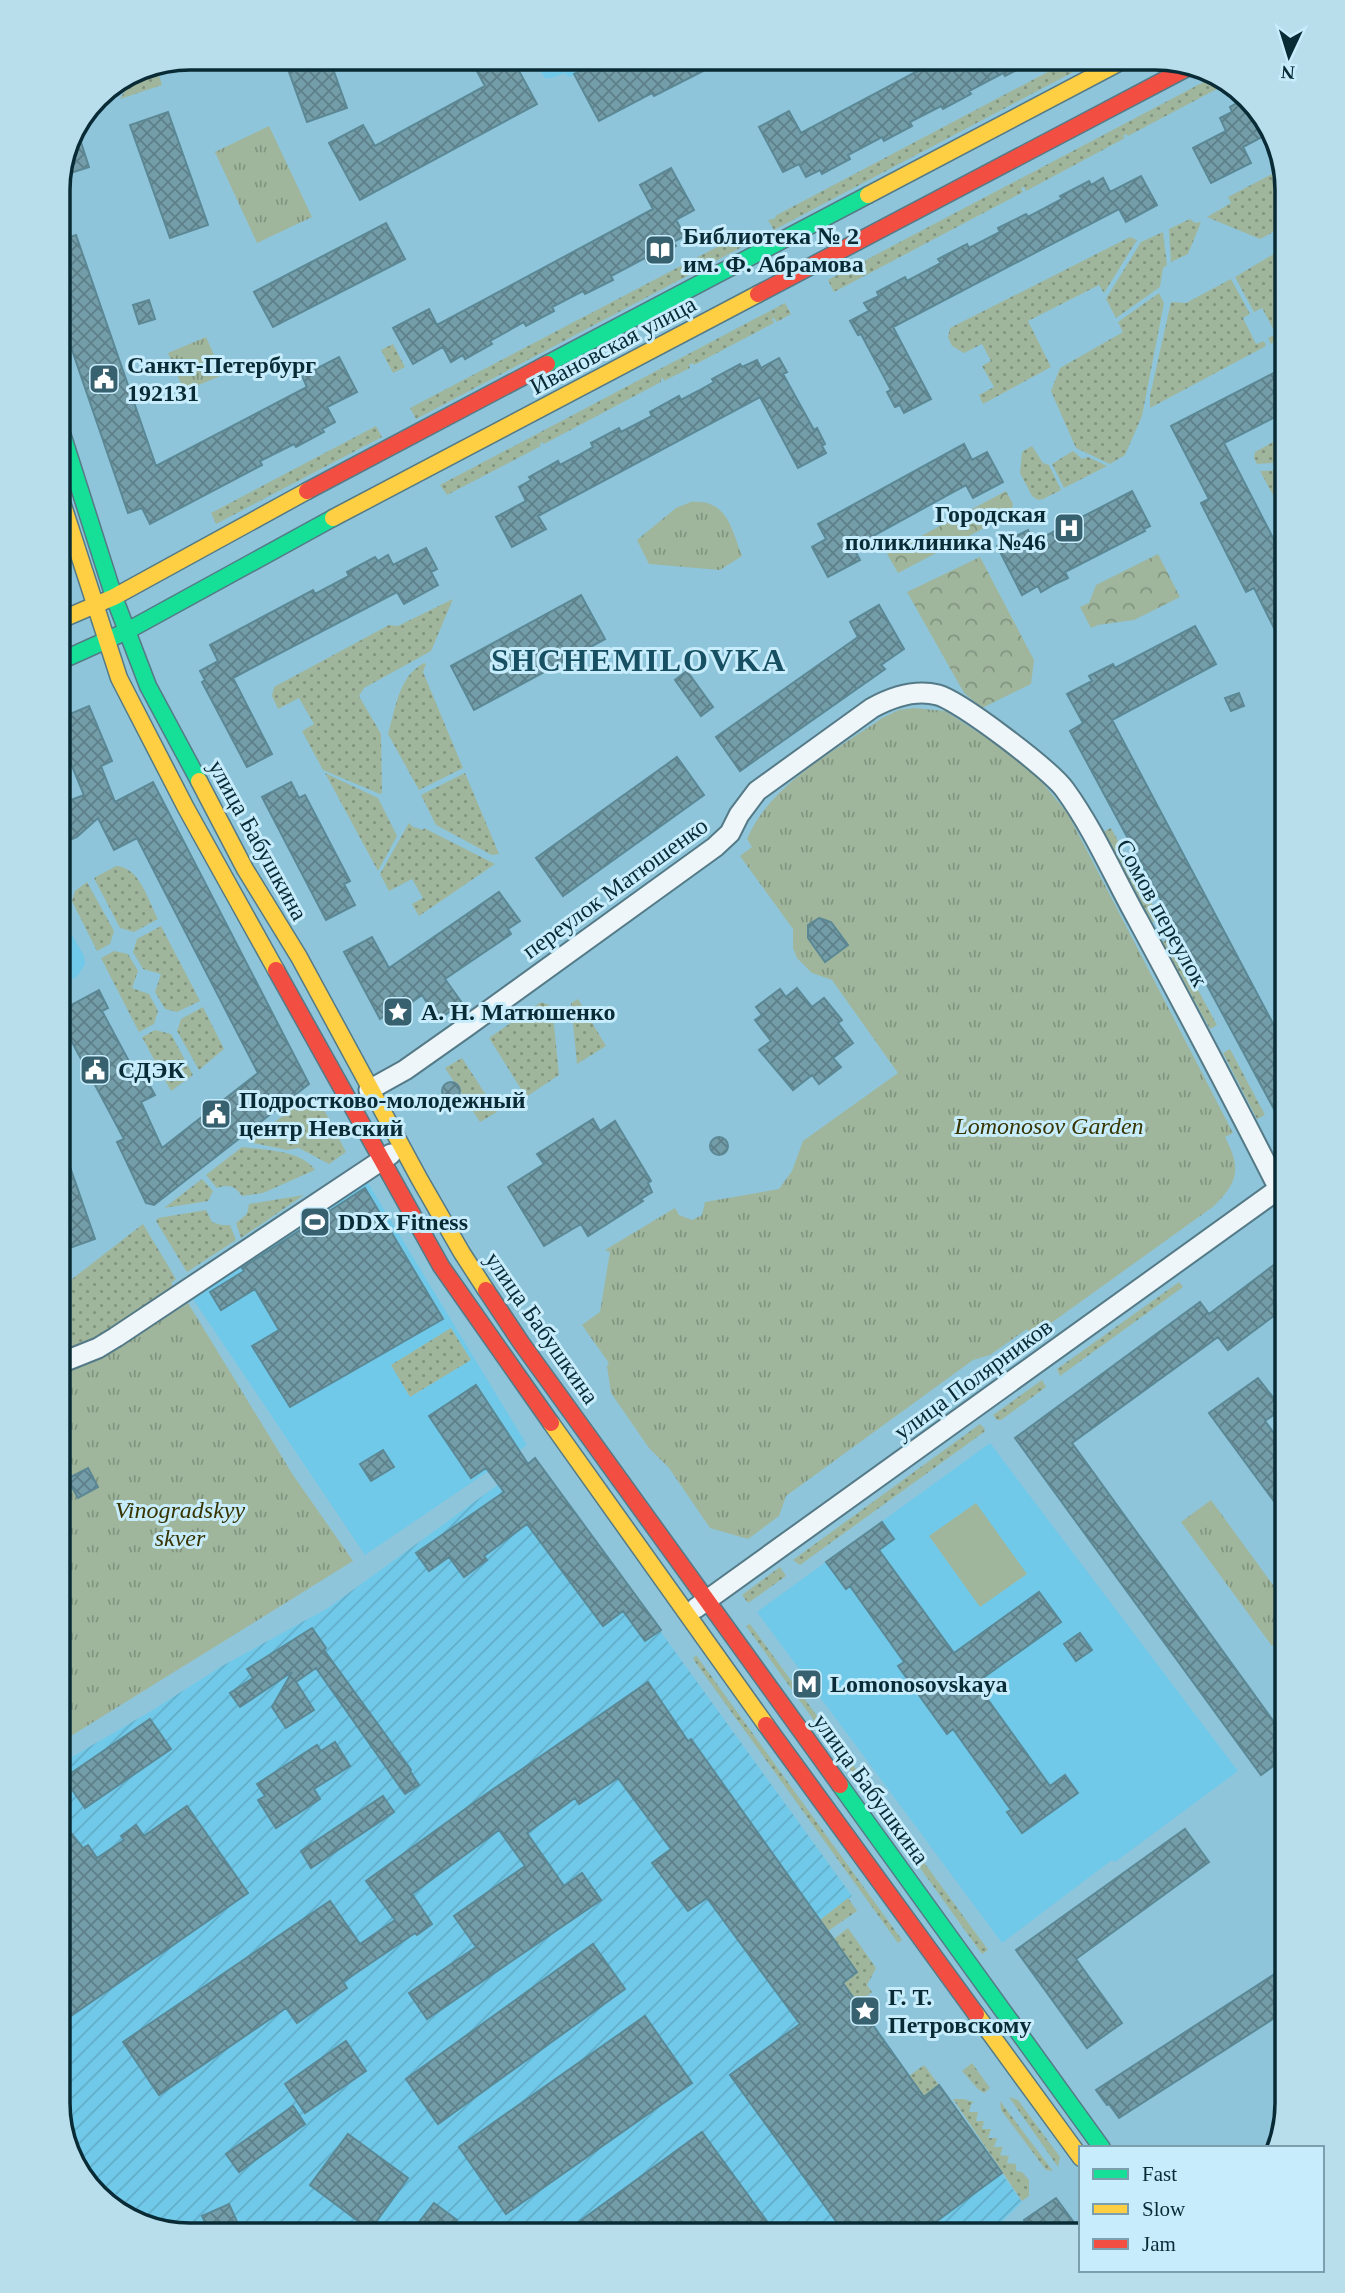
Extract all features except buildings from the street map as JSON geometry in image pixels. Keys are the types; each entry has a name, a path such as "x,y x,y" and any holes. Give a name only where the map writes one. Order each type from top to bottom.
{"street":[{"name":"Ивановская улица","path":"70,616 114,597 291,499 1105,70"},
{"name":"Ивановская улица","path":"70,657 127,631 266,554 1179,72"},
{"name":"улица Бабушкина","path":"70,459 114,597 154,697 245,869 299,957 369,1090 462,1253 522,1344 1101,2146"},
{"name":"улица Бабушкина","path":"70,528 120,678 186,808 441,1266 687,1615 1079,2155"},
{"name":"переулок Матюшенко","path":"369,1090 405,1070 715,847 730,833 739,815 757,791 872,708 889,699 919,693 953,701"},
{"name":"Сомов переулок","path":"953,701 1064,788 1275,1171"},
{"path":"70,1359 116,1337 401,1147"},
{"name":"улица Полярников","path":"687,1615 1275,1192"}],"shaded area":[{"path":"540,70 705,70 654,96 651,91 645,93 647,96 599,121 574,75 568,77 565,73 545,78"},
{"path":"70,931 84,956 85,964 77,977 70,980"},
{"path":"365,1178 527,1445 365,1555 189,1293"},
{"path":"990,1443 1238,1771 1115,1862 1112,1860 1002,1943 757,1612"},
{"path":"535,1458 852,1896 820,1920 857,1972 831,1992 845,2012 859,2003 865,2011 910,2076 897,2085 913,2106 939,2085 1022,2202 1000,2223 183,2223 167,2221 137,2211 111,2193 82,2156 71,2118 70,1758 222,1666 328,1608"}],"green space":[{"path":"1051,70 1077,70 774,230 768,220 776,218 775,216"},
{"path":"159,74 162,85 120,99 130,86"},
{"path":"1206,81 1218,88 1128,136 1126,134 1123,136 1125,138 1026,191 1024,187 1021,188 1023,192 834,292 828,280"},
{"path":"269,126 312,217 257,243 215,152"},
{"path":"1272,164 1275,231 1260,239 1207,217 1231,203 1228,197 1272,174"},
{"path":"1190,219 1195,223 1201,222 1188,254 1171,262 1169,229"},
{"path":"1163,232 1167,265 1163,268 1160,287 1116,318 1106,299 1141,242"},
{"path":"738,236 744,246 416,419 410,408"},
{"path":"1130,237 1137,240 1104,293 1099,285 1028,321 1051,367 983,404 979,395 994,387 982,366 991,361 982,344 964,353 952,346 948,337 950,328"},
{"path":"1275,253 1275,332 1262,308 1254,312 1235,277"},
{"path":"1231,279 1250,314 1243,318 1256,344 1264,341 1266,346 1150,408 1150,396 1171,302 1186,303"},
{"path":"1159,293 1164,303 1142,416 1125,455 1110,464 1076,448 1051,391 1060,368 1123,332 1118,322"},
{"path":"785,303 791,314 777,322 772,319 774,323 694,365 689,365 690,368 664,381 661,379 661,382 544,444 542,442 541,446 447,495 440,485"},
{"path":"1275,334 1275,342 1271,344 1268,338"},
{"path":"206,337 223,375 184,391 168,353"},
{"path":"393,344 405,367 393,373 381,350"},
{"path":"376,426 382,437 216,524 211,513"},
{"path":"1275,441 1275,463 1257,464 1255,452"},
{"path":"1032,446 1043,463 1049,465 1061,490 1038,500 1032,496 1020,473 1022,452"},
{"path":"1073,451 1082,459 1088,457 1107,466 1064,488 1052,464"},
{"path":"1275,470 1275,499 1260,471"},
{"path":"1006,491 1013,504 1011,514 898,573 887,554"},
{"path":"691,502 703,502 720,510 731,526 742,556 720,570 649,564 637,540 676,508"},
{"path":"1158,554 1180,597 1134,620 1091,628 1080,607 1089,603 1096,585"},
{"path":"980,557 1034,660 1031,684 982,708 964,693 907,592"},
{"path":"453,599 431,651 364,688 359,696 381,734 382,793 323,770 302,731 314,724 299,698 278,709 272,696 274,687 389,625 398,626"},
{"path":"424,663 423,672 463,768 419,790 388,734 403,685 415,669"},
{"name":"Lomonosov Garden","path":"914,708 945,711 1012,755 1041,781 1068,814 1233,1133 1225,1137 1234,1157 1235,1174 1229,1189 1214,1206 1033,1336 1027,1329 990,1355 973,1360 786,1496 779,1516 748,1539 710,1528 669,1468 649,1448 611,1393 607,1366 609,1363 582,1325 600,1312 610,1252 605,1250 675,1208 679,1215 692,1220 702,1215 705,1202 779,1189 792,1171 803,1141 898,1073 832,980 812,973 797,958 793,948 793,929 740,856 752,847 747,839 758,819 771,801 788,785 825,756 882,718 899,710"},
{"path":"325,773 378,798 397,836 378,871"},
{"path":"465,773 499,854 492,855 436,825 421,795"},
{"path":"409,823 495,864 419,916 412,904 423,898 412,879 389,891 380,874"},
{"path":"1111,828 1160,918 1152,922 1103,832"},
{"path":"116,866 131,872 137,878 158,919 134,932 120,928 94,878"},
{"path":"87,882 114,931 110,944 97,951 72,901 75,891"},
{"path":"161,926 200,1001 177,1012 165,1009 155,992 161,974 143,969 133,952 137,939"},
{"path":"1170,938 1217,1025 1210,1029 1162,942"},
{"path":"114,951 128,954 138,971 132,988 149,994 158,1011 154,1024 139,1032 101,958"},
{"path":"578,999 606,1046 577,1064 571,1003"},
{"path":"541,1002 549,1005 553,1014 559,1075 526,1097 489,1038"},
{"path":"203,1007 224,1049 199,1070 177,1031 181,1019"},
{"path":"155,1030 171,1034 193,1075 171,1091 142,1037"},
{"path":"1230,1049 1265,1115 1257,1119 1223,1053"},
{"path":"462,1058 497,1112 480,1122 445,1068"},
{"path":"302,1101 321,1104 346,1152 329,1164 299,1148 287,1150 249,1142"},
{"path":"242,1147 292,1155 309,1163 315,1170 263,1193 242,1196 231,1187 217,1188 206,1175"},
{"path":"202,1179 213,1191 208,1201 164,1208"},
{"path":"304,1195 241,1238 236,1223 247,1214 249,1204"},
{"path":"206,1210 212,1222 230,1225 236,1240 187,1272 156,1221 158,1218"},
{"path":"143,1224 176,1279 171,1283 173,1287 96,1338 70,1348 70,1281"},
{"path":"1179,1282 1183,1287 1060,1376 1057,1369"},
{"name":"Vinogradskyy skver","path":"188,1303 293,1475 353,1561 70,1737 70,1370 99,1360"},
{"path":"451,1328 471,1360 410,1397 391,1365"},
{"path":"1042,1380 1046,1387 1001,1420 997,1420 993,1415"},
{"path":"980,1424 985,1429 984,1432 800,1565 793,1560"},
{"path":"1211,1500 1275,1588 1275,1644 1272,1646 1181,1522"},
{"path":"976,1503 1027,1574 980,1607 929,1536"},
{"path":"780,1567 786,1576 748,1603 742,1595"},
{"path":"750,1624 988,1950 982,1954 746,1626"},
{"path":"696,1655 902,1940 898,1943 693,1659"},
{"path":"848,1898 857,1911 828,1931 820,1920"},
{"path":"848,1928 876,1968 867,1985 872,1992 845,2013 830,1993 857,1972 834,1939"},
{"path":"972,2063 990,2088 984,2093 962,2071"},
{"path":"924,2065 939,2085 912,2106 897,2085"},
{"path":"1009,2097 1018,2100 1060,2157 1058,2167"},
{"path":"953,2099 974,2102 969,2112 978,2112 976,2121 984,2121 982,2129 991,2129 988,2138 997,2138 994,2147 1003,2147 1000,2155 1009,2156 1007,2163 1016,2164 1016,2171 1022,2172 1029,2180 1029,2196 1022,2201"},
{"path":"1000,2101 1053,2171 1046,2170 1001,2110"}],"traffic: fast":[{"path":"547,364 868,195"},
{"path":"70,459 114,597 148,686 199,781"},
{"path":"70,657 127,631 333,518"},
{"path":"840,1785 1101,2146"}],"traffic: slow":[{"path":"868,195 1105,70"},
{"path":"333,518 758,294"},
{"path":"70,616 114,597 307,491"},
{"path":"70,527 119,678 186,808 276,970"},
{"path":"199,781 245,869 299,957 420,1180 486,1290"},
{"path":"551,1423 766,1725"},
{"path":"976,2014 1079,2155"}],"traffic: jam":[{"path":"758,294 1179,72"},
{"path":"307,491 547,364"},
{"path":"276,970 441,1266 551,1423"},
{"path":"486,1290 522,1344 840,1785"},
{"path":"766,1725 976,2014"}],"place":[{"name":"Библиотека № 2 им. Ф. Абрамова","path":"660,250"},
{"name":"Санкт-Петербург 192131","path":"104,379"},
{"name":"Городская поликлиника №46","path":"1069,528"},
{"name":"А. Н. Матюшенко","path":"398,1012"},
{"name":"СДЭК","path":"95,1070"},
{"name":"Подростково-молодежный центр Невский","path":"216,1114"},
{"name":"DDX Fitness","path":"315,1222"},
{"name":"Lomonosovskaya","path":"807,1684"},
{"name":"Г. Т. Петровскому","path":"865,2011"}],"district":[{"name":"SHCHEMILOVKA","path":"639,660"}]}
